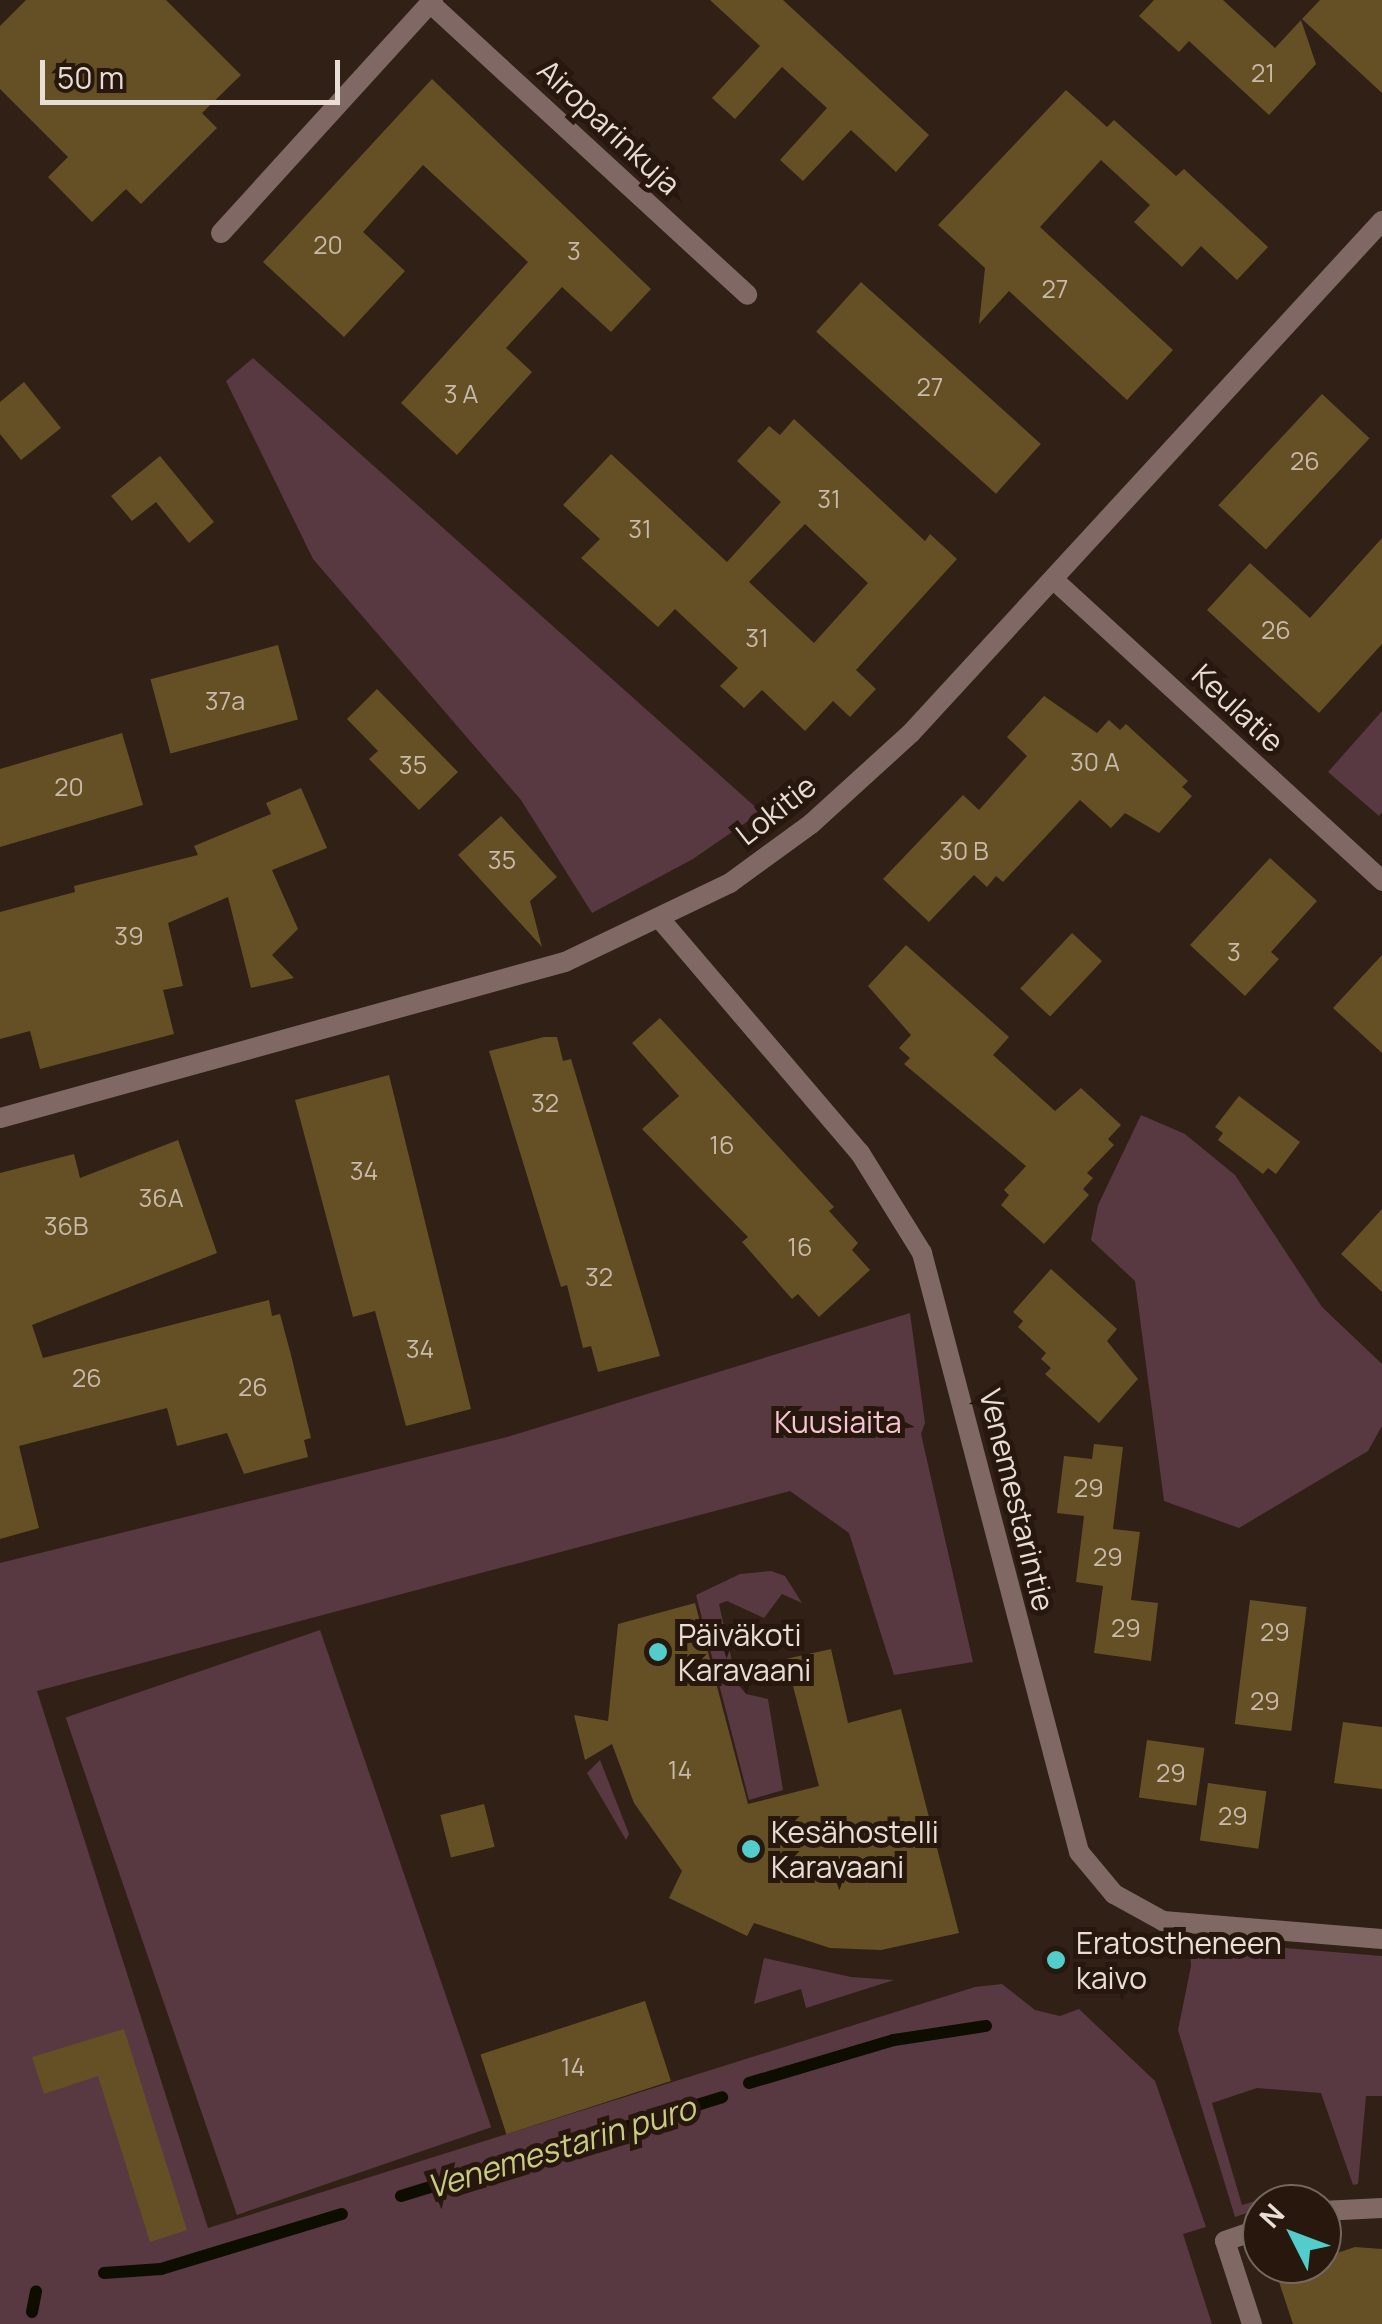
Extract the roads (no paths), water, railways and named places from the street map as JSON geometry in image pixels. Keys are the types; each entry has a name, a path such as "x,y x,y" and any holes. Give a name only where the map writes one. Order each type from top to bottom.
{"street":[{"path":"221,233 432,2"},
{"name":"Airoparinkuja","path":"432,2 746,295"},
{"name":"Lokitie","path":"0,1118 463,994 566,962 660,919 770,856 865,778 1382,222"},
{"name":"Keulatie","path":"1053,579 1382,881"},
{"name":"Venemestarintie","path":"660,919 860,1152 922,1253 1078,1852 1114,1894 1162,1920 1382,1940"},
{"path":"1342,2209 1382,2208"},
{"path":"1242,2235 1225,2241 1252,2324"}],"waterway":[{"name":"Venemestarin puro","path":"749,2083 894,2040 986,2026"},
{"name":"Venemestarin puro","path":"401,2196 722,2097"},
{"name":"Venemestarin puro","path":"104,2273 161,2269 342,2214"},
{"path":"32,2312 36,2291"}],"place":[{"name":"Päiväkoti Karavaani","path":"658,1652"},
{"name":"Kesähostelli Karavaani","path":"751,1849"},
{"name":"Eratostheneen kaivo","path":"1056,1960"}],"park label":[{"name":"Kuusiaita","path":"838,1422"}]}
